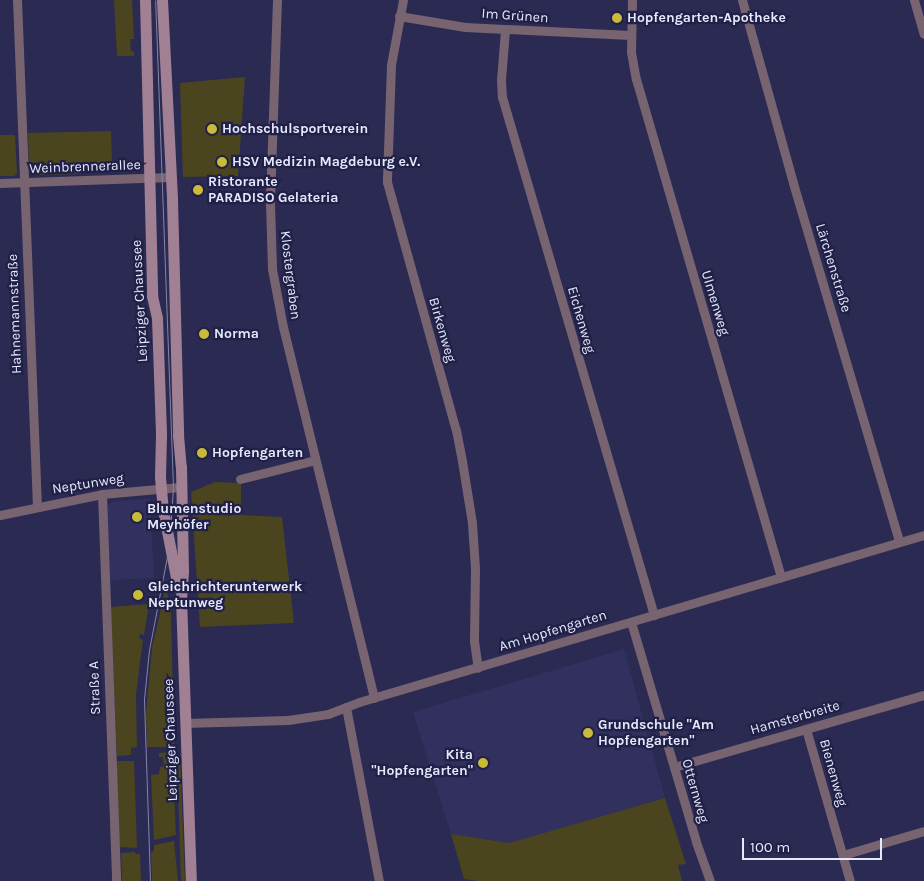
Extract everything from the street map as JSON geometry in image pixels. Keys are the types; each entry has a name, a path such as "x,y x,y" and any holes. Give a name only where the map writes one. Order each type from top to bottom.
{"main road":[{"name":"Leipziger Chaussee","path":"145,0 152,296 157,328 161,488 173,569 181,598"},
{"name":"Leipziger Chaussee","path":"162,0 170,177 183,571 181,598 192,881"}],"street":[{"name":"Hahnemannstraße","path":"17,0 37,507"},
{"name":"Klostergraben","path":"277,0 270,197 271,257 283,327 374,698"},
{"name":"Birkenweg","path":"403,0 390,78 387,182 456,430 464,469 472,523 475,568 474,641 478,668"},
{"name":"Ulmenweg","path":"632,0 630,35 632,62 641,98 781,577"},
{"name":"Lärchenstraße","path":"742,0 793,183 899,542"},
{"path":"914,0 924,34"},
{"name":"Im Grünen","path":"399,16 446,24 505,30 630,35"},
{"name":"Eichenweg","path":"505,30 501,80 502,96 654,614"},
{"name":"Weinbrennerallee","path":"0,183 170,177"},
{"path":"240,479 315,460"},
{"name":"Neptunweg","path":"0,514 102,494 180,487"},
{"name":"Straße A","path":"102,494 116,881"},
{"name":"Am Hopfengarten","path":"185,723 299,719 328,714 374,698 924,535"},
{"name":"Otternweg","path":"631,622 696,842 710,881"},
{"name":"Hamsterbreite","path":"674,767 924,695"},
{"path":"346,707 379,881"},
{"name":"Bienenweg","path":"806,729 850,881"},
{"path":"843,855 924,831"}],"shaded area":[{"path":"114,0 132,0 134,39 130,39 131,51 134,52 134,56 117,56"},
{"name":"Hochschulsportverein","path":"245,77 238,176 183,177 180,83"},
{"path":"111,131 112,166 81,167 81,174 34,175 29,172 28,133"},
{"path":"0,135 15,135 17,174 14,176 0,176"},
{"path":"215,482 241,483 241,515 282,517 294,623 200,627 191,492"},
{"path":"150,498 154,578 110,580 107,505 112,502"},
{"path":"166,587 171,613 174,744 171,747 147,747 146,713 152,648"},
{"path":"149,604 144,635 140,634 139,638 143,640 136,694 137,747 131,748 131,755 117,756 110,607"},
{"path":"624,649 665,798 509,843 451,834 413,712"},
{"path":"172,752 176,835 154,840 151,775 159,774 160,767 164,766 163,757 159,757 159,753"},
{"path":"177,755 180,755 185,881 181,881"},
{"path":"116,761 134,761 137,848 119,847"},
{"path":"665,798 686,864 678,865 682,881 478,881 464,879 451,834 509,843"},
{"path":"174,841 178,881 152,881 151,852 154,851 154,845"},
{"path":"135,852 135,854 140,854 141,881 122,881 121,853"}],"tram line":[{"path":"150,881 144,699 149,650 169,546 173,487 155,0"}],"place":[{"name":"Hopfengarten-Apotheke","path":"617,18"},
{"name":"Hochschulsportverein","path":"212,129"},
{"name":"HSV Medizin Magdeburg e.V.","path":"222,162"},
{"name":"Ristorante PARADISO Gelateria","path":"198,190"},
{"name":"Norma","path":"204,334"},
{"name":"Hopfengarten","path":"202,453"},
{"name":"Blumenstudio Meyhöfer","path":"137,517"},
{"name":"Gleichrichterunterwerk Neptunweg","path":"138,595"},
{"name":"Grundschule \"Am Hopfengarten\"","path":"588,733"},
{"name":"Kita \"Hopfengarten\"","path":"483,763"}]}
